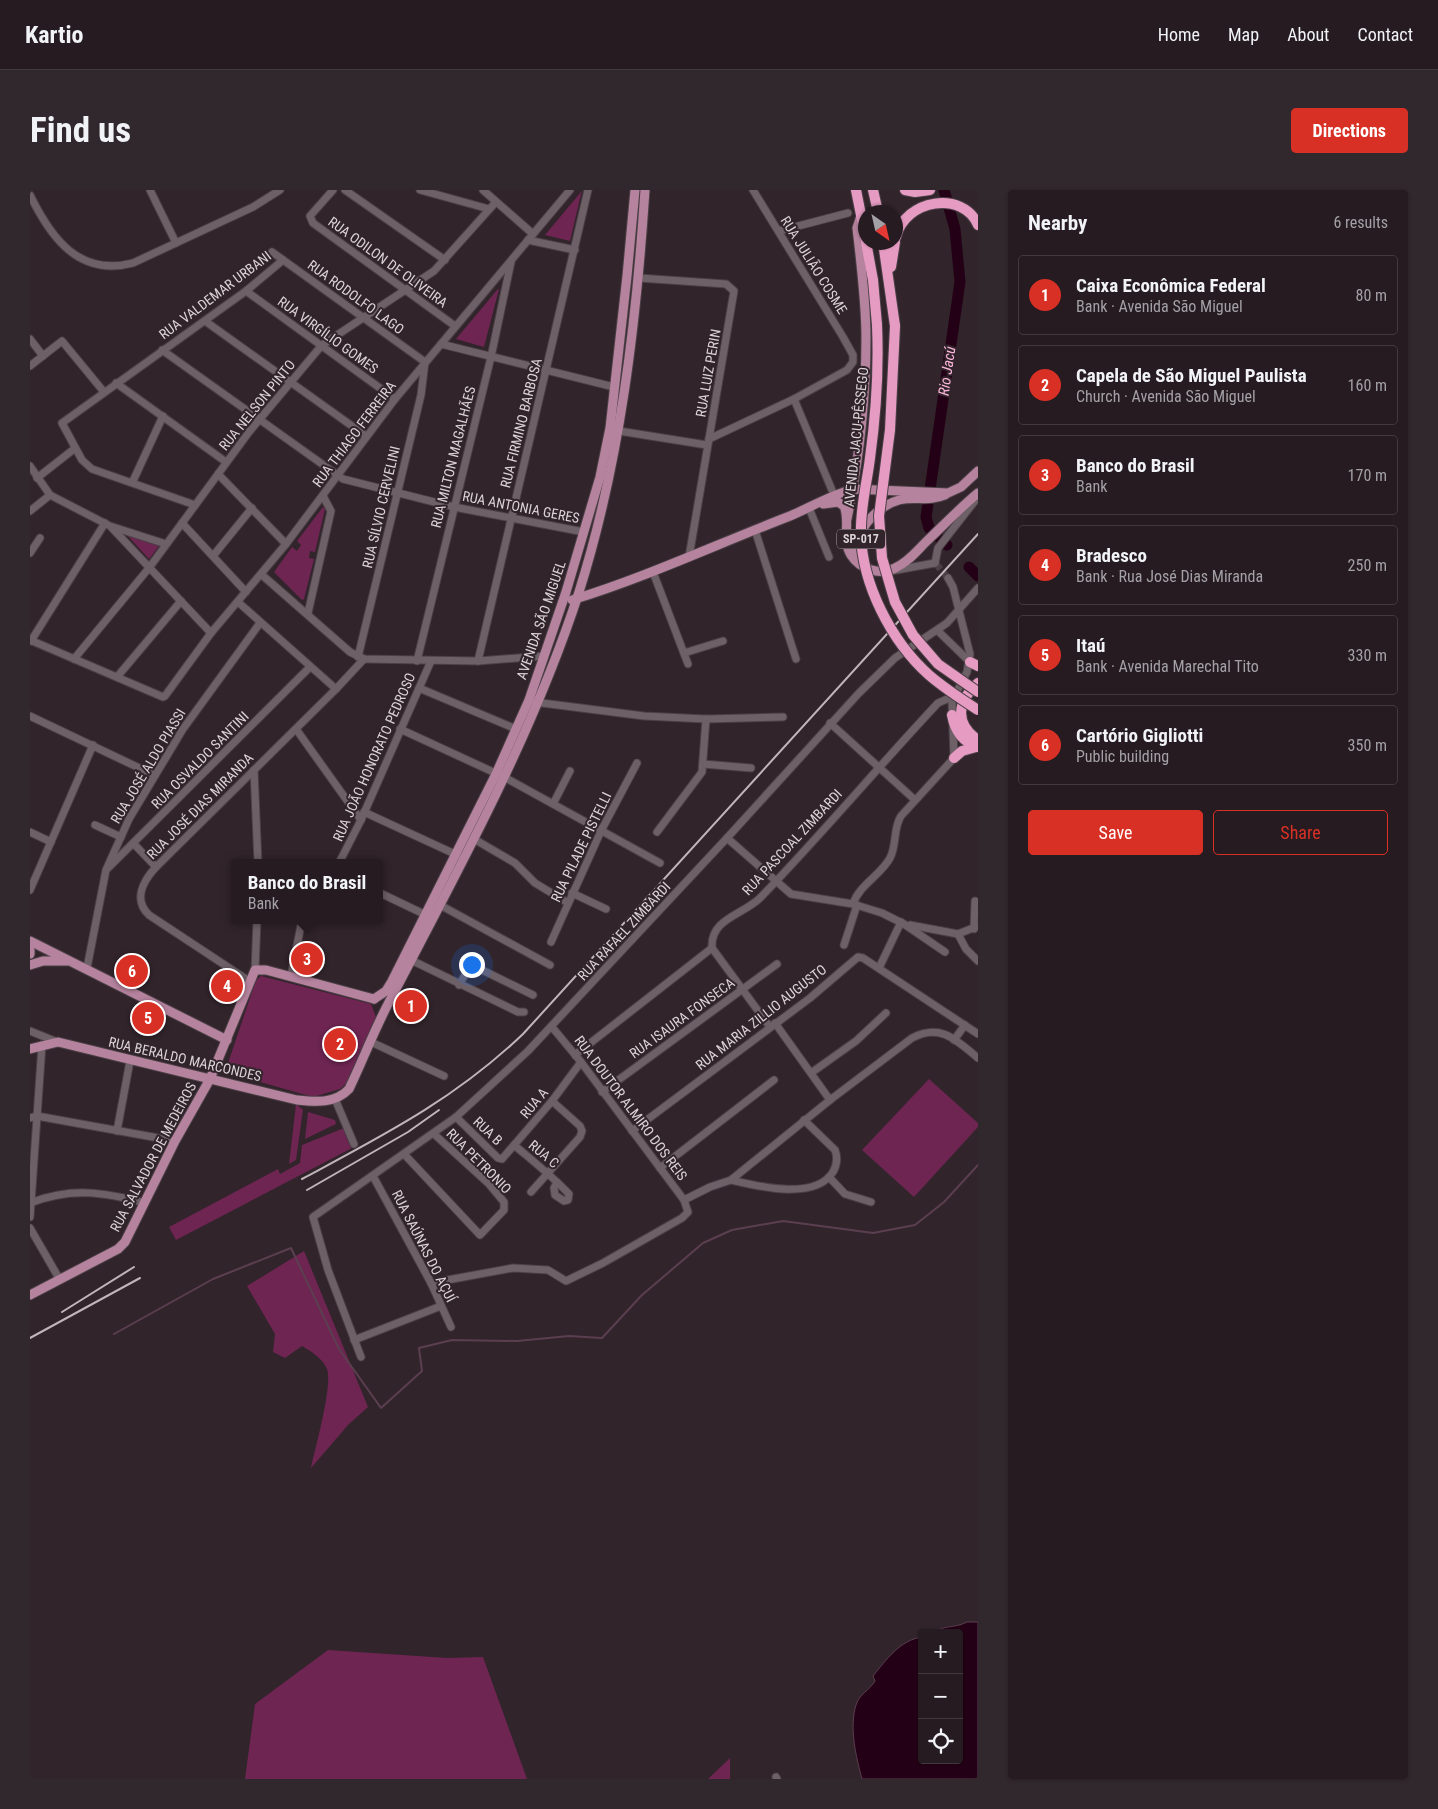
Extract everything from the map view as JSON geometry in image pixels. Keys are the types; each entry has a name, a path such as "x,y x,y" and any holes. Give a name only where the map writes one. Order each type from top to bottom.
{"highway":[{"name":"AVENIDA JACU-PÊSSEGO","path":"856,190 859,205"},
{"path":"873,190 876,205"},
{"path":"904,190 922,192 930,190"},
{"path":"903,220 907,214 922,206 934,203 963,207 974,217 978,225"},
{"name":"AVENIDA JACU-PÊSSEGO","path":"868,250 873,280 877,325 878,375 871,457 861,518 862,550 868,575 889,623 915,661 948,690 978,710"},
{"name":"SP-017","path":"885,250 890,276 895,326 890,430 879,516 882,558 895,602 913,635 938,664 978,692"},
{"path":"890,276 893,250"},
{"path":"977,745 965,728 961,716 965,696 978,683"},
{"path":"952,715 960,735 977,745"},
{"path":"954,758 962,751 977,745"}],"main road":[{"name":"AVENIDA SÃO MIGUEL","path":"374,999 388,988 456,855 500,775 516,729 533,701 544,656 563,604 600,477 610,428 635,190"},
{"name":"AVENIDA SÃO MIGUEL","path":"335,1099 349,1089 379,1022 474,839 576,599 599,520 619,431 639,278 646,190"},
{"path":"858,225 858,240"},
{"path":"859,250 866,335 866,372 853,489 847,520 847,545 857,562 872,570 888,571 901,565 978,493"},
{"path":"857,562 855,551 862,529 878,512 895,501 926,500 961,487 978,471"},
{"path":"563,604 653,572 809,508 834,495 853,489 942,494"},
{"path":"809,508 838,502 844,506 847,520"},
{"path":"30,941 227,1040"},
{"path":"30,965 43,961 70,962"},
{"path":"255,970 260,968 374,999 381,1009 379,1022"},
{"name":"RUA SALVADOR DE MEDEIROS","path":"30,1295 122,1246 145,1204 175,1141 210,1080 255,970"},
{"name":"RUA BERALDO MARCONDES","path":"30,1049 58,1042 297,1100 315,1102 335,1099"}],"street":[{"path":"150,190 176,243"},
{"path":"30,195 45,226 58,242 74,254 93,263 118,267 133,263 253,207 280,190"},
{"name":"RUA ODILON DE OLIVEIRA","path":"333,190 310,216 315,226 455,326"},
{"path":"345,190 445,260"},
{"path":"420,190 489,209"},
{"path":"483,190 531,237 575,250"},
{"name":"RUA THIAGO FERREIRA","path":"117,677 163,697 211,633 262,575 395,399 570,190"},
{"name":"RUA FIRMINO BARBOSA","path":"478,661 588,190"},
{"name":"RUA JULIÃO COSME","path":"753,190 853,355 853,362 847,370 794,399"},
{"name":"RUA NELSON PINTO","path":"74,659 149,568 226,462 322,345 427,276 445,260 495,203"},
{"path":"779,231 848,213"},
{"name":"RUA RODOLFO LAGO","path":"272,252 425,362"},
{"name":"RUA MILTON MAGALHÃES","path":"417,660 491,357 512,259"},
{"name":"RUA VALDEMAR URBANI","path":"74,449 62,426 63,421 246,291 283,260"},
{"name":"RUA LUIZ PERIN","path":"639,278 726,284 734,291 689,557"},
{"name":"RUA VIRGÍLIO GOMES","path":"246,291 395,399"},
{"path":"205,320 366,436"},
{"path":"30,339 43,356"},
{"path":"30,366 62,341 104,392"},
{"path":"441,344 614,387"},
{"path":"162,350 338,476"},
{"name":"RUA SÍLVIO CERVELINI","path":"361,658 397,492 421,394 425,362"},
{"path":"116,383 226,462"},
{"path":"619,431 708,442 794,399 834,495"},
{"path":"133,481 163,416"},
{"path":"37,478 74,449 92,469 133,481 195,505"},
{"path":"30,466 50,496 108,525 166,544"},
{"path":"218,474 286,544"},
{"name":"RUA ANTONIA GERES","path":"338,476 454,507 584,532"},
{"path":"30,512 50,496"},
{"path":"308,613 330,512 323,496"},
{"path":"888,571 900,571 926,563 935,563 938,548 978,497"},
{"path":"213,556 252,508"},
{"path":"809,508 829,557"},
{"path":"182,523 246,592"},
{"path":"108,525 211,633"},
{"path":"108,525 31,640 117,677 181,600"},
{"path":"755,530 796,659"},
{"path":"30,553 40,538"},
{"path":"653,572 688,664"},
{"path":"262,575 308,613 350,652 361,658 478,661 544,656"},
{"path":"948,578 953,587 974,664"},
{"name":"RUA RAFAEL ZIMBARDI","path":"354,1340 314,1226 313,1217 456,1117 552,1027 727,838 830,723 895,658 938,631 978,588"},
{"path":"238,602 336,689"},
{"name":"RUA JOSÉ ALDO PIASSI","path":"87,968 106,870 128,819 183,729 260,623"},
{"path":"938,631 974,664"},
{"path":"684,653 723,640"},
{"name":"RUA JOSÉ DIAS MIRANDA","path":"249,981 144,910 140,900 141,891 156,867 336,689 361,658"},
{"name":"RUA JOÃO HONORATO PEDROSO","path":"341,859 364,812 431,661"},
{"path":"844,944 858,894 889,860 898,820 954,758 952,715 954,696 967,672 974,664"},
{"name":"RUA OSVALDO SANTINI","path":"106,870 310,667"},
{"path":"419,688 516,729"},
{"name":"RUA PASCOAL ZIMBARDI","path":"712,948 713,934 718,926 759,899 938,703 954,696"},
{"path":"533,701 607,713 706,720 783,717"},
{"path":"30,716 154,775"},
{"path":"657,832 696,782 703,764 706,720"},
{"path":"830,723 915,800"},
{"path":"296,729 360,820"},
{"path":"400,729 500,775 660,864"},
{"path":"30,890 93,745"},
{"name":"RUA PILADE PISTELLI","path":"551,942 601,831 637,763"},
{"path":"703,764 750,768"},
{"path":"254,770 258,859"},
{"path":"553,804 570,771"},
{"path":"364,812 456,855"},
{"path":"95,825 121,837"},
{"path":"30,832 51,842"},
{"path":"727,838 786,892 795,896 855,905 882,913 903,923 945,952"},
{"path":"474,839 515,863 535,883 568,903"},
{"path":"134,844 156,867"},
{"path":"572,894 606,909"},
{"path":"383,895 426,915"},
{"path":"903,923 958,934 976,928 975,902"},
{"path":"440,905 550,965"},
{"path":"879,968 903,923"},
{"path":"255,970 257,924"},
{"path":"291,976 301,924"},
{"path":"958,934 966,949 978,960"},
{"path":"575,1054 712,948 742,990 811,1073 830,1100"},
{"name":"RUA MARIA ZILLIO AUGUSTO","path":"632,1131 810,998 858,957 909,986 978,1034"},
{"path":"412,960 459,985 518,1012 524,1012"},
{"name":"RUA ISAURA FONSECA","path":"602,1092 777,964"},
{"path":"459,985 469,968 476,967 534,995"},
{"path":"811,1073 856,1042 886,1013"},
{"path":"954,1040 965,1025"},
{"name":"RUA DOUTOR ALMIRO DOS REIS","path":"552,1027 575,1054 686,1203"},
{"path":"30,1031 58,1042"},
{"path":"431,1283 513,1268 548,1270 566,1281 603,1263 682,1218 688,1212 686,1203 710,1186 731,1180 804,1120 912,1038 924,1032 939,1032 954,1040 978,1058"},
{"path":"371,1042 444,1076"},
{"path":"30,1217 34,1117 42,1045"},
{"path":"117,1131 130,1061"},
{"name":"RUA A","path":"504,1158 552,1101 581,1062"},
{"path":"660,1168 774,1080"},
{"path":"335,1099 354,1144"},
{"path":"531,1192 580,1137 582,1132 580,1126 552,1101"},
{"path":"34,1117 175,1141"},
{"name":"RUA B","path":"456,1117 498,1158 504,1158"},
{"path":"731,1180 769,1189 797,1189 816,1185 829,1177 836,1166 837,1156 835,1150 804,1120"},
{"name":"RUA PETRONIO","path":"404,1154 480,1235 506,1206 489,1184 434,1134"},
{"name":"RUA C","path":"514,1145 558,1182"},
{"name":"RUA SAÚNAS DO AÇUÍ","path":"373,1176 431,1283 451,1327"},
{"path":"829,1177 845,1194 871,1202"},
{"path":"31,1203 76,1192 113,1195 145,1204"},
{"path":"30,1228 60,1280"},
{"path":"361,1357 354,1340 441,1306"}],"shaded area":[{"path":"582,190 570,241 545,235 581,192"},
{"path":"498,289 484,347 456,339"},
{"path":"323,507 325,509 315,552 310,551 309,558 314,559 304,599 302,600 274,572 292,547 297,551 301,545 297,541"},
{"path":"127,535 159,546 149,559"},
{"path":"261,976 371,1004 376,1017 375,1024 349,1081 340,1089 313,1097 225,1072 256,980"},
{"path":"929,1079 978,1123 978,1127 914,1197 862,1150"},
{"path":"296,1104 303,1110 296,1160 289,1164"},
{"path":"308,1112 335,1120 336,1124 305,1139"},
{"path":"344,1128 352,1148 176,1240 169,1227 278,1169 280,1174 300,1163 302,1145"},
{"path":"304,1251 368,1407 348,1425 311,1468 326,1402 328,1389 327,1369 320,1358 302,1346 285,1358 273,1352 275,1334 247,1286"},
{"path":"967,1622 978,1622 978,1779 862,1779 853,1732 856,1705 875,1681 873,1676 888,1657 900,1646 918,1638 918,1764 963,1764 963,1629 940,1629"},
{"path":"328,1650 447,1658 483,1657 527,1779 245,1779 255,1704"},
{"path":"730,1758 730,1779 708,1779"}],"waterway":[{"name":"Rio Jacú","path":"944,190 955,229 960,282 926,517 929,528 947,545"},
{"name":"Rio Jacú","path":"969,567 978,576"},
{"path":"114,1334 213,1279 291,1248 339,1349 381,1408 422,1371 419,1348 452,1340 517,1341 569,1336 602,1338 642,1295 703,1243 732,1230 783,1221 873,1233 915,1225 944,1202 978,1165"}],"tunnel":[{"path":"936,564 948,578"}],"railway":[{"path":"302,1179 390,1131 445,1097 471,1078 523,1034 978,534"},
{"path":"307,1190 408,1132 439,1110"},
{"path":"62,1312 134,1267"},
{"path":"30,1338 140,1278"}],"place":[{"name":"Banco do Brasil","path":"307,959"},
{"name":"Cartório Gigliotti","path":"132,971"},
{"name":"Bradesco","path":"227,986"},
{"name":"Caixa Econômica Federal","path":"411,1006"},
{"name":"Itaú","path":"148,1018"},
{"name":"Capela de São Miguel Paulista","path":"340,1044"}]}
